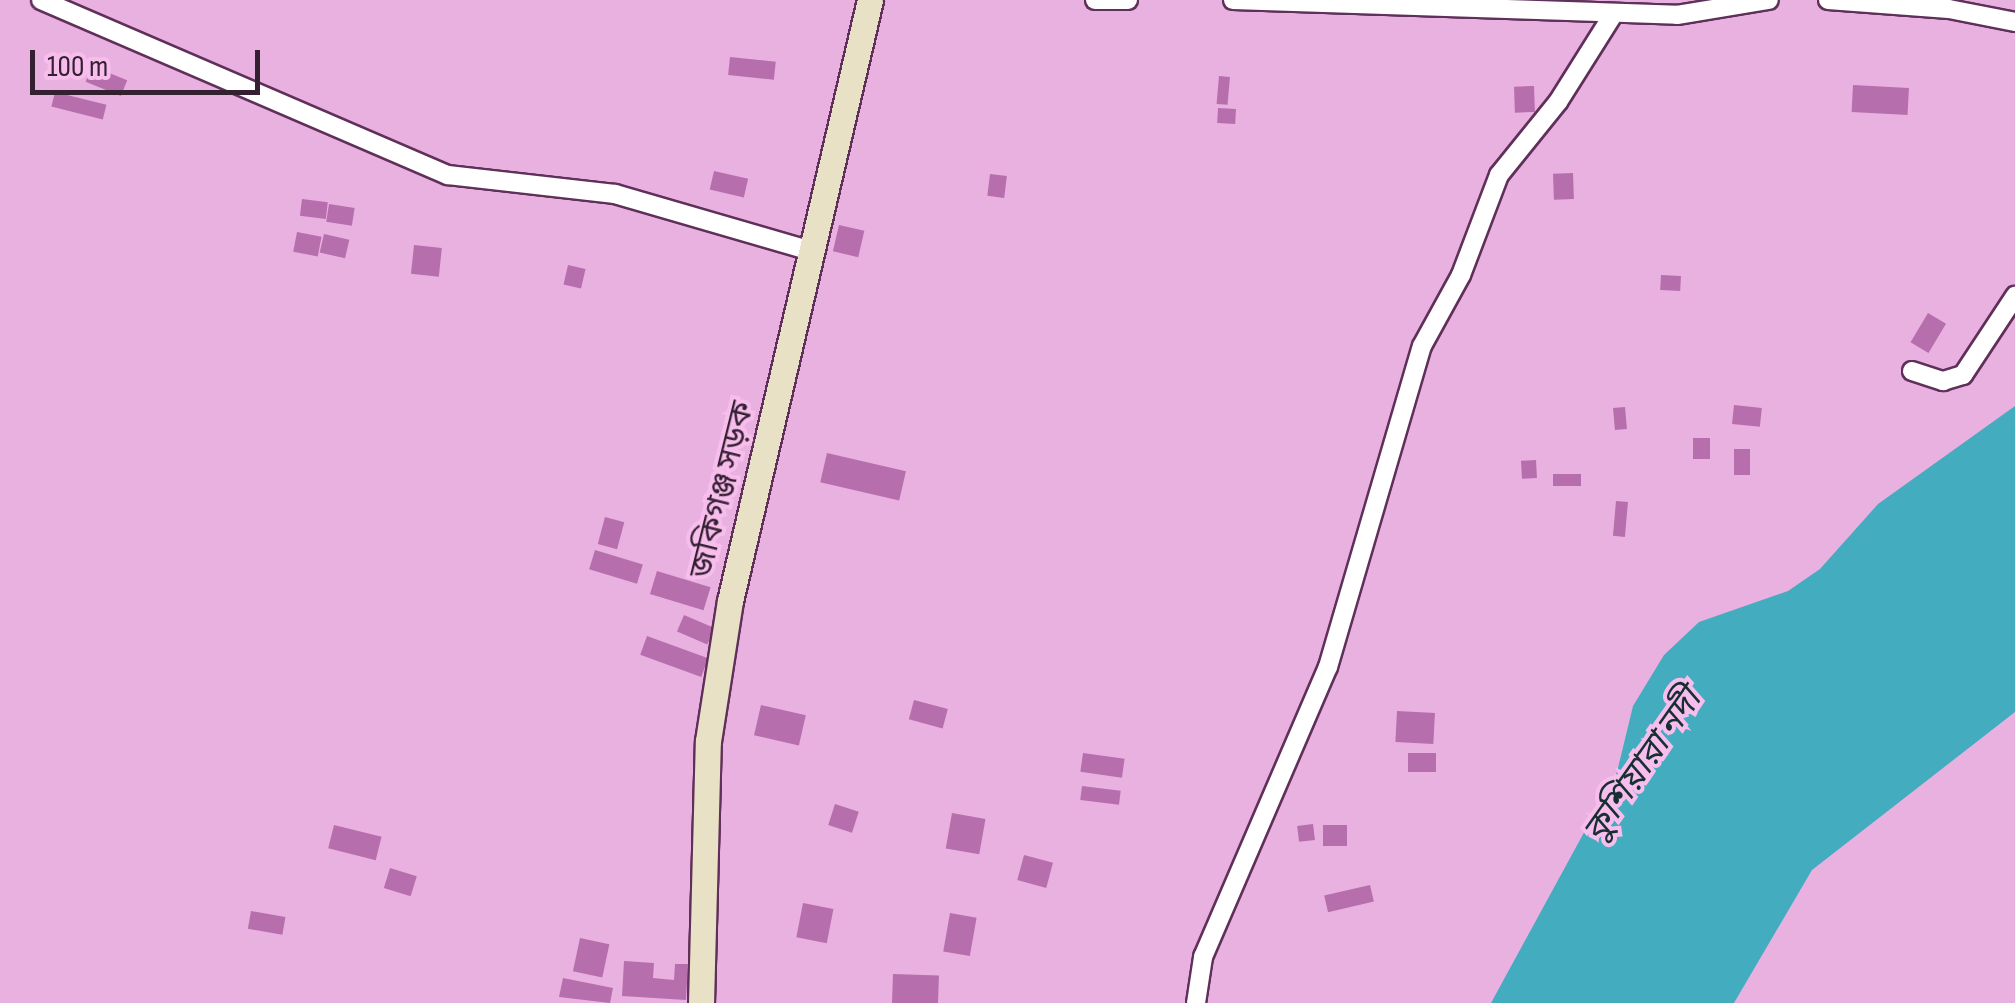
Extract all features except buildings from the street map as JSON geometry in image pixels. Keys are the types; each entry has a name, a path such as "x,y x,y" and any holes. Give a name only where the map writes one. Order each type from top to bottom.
{"main road":[{"name":"জকিগঞ্জ সড়ক","path":"700,1003 708,741 730,601 870,0"}],"street":[{"path":"41,0 448,175 614,194 814,252"},
{"path":"1095,0 1128,0"},
{"path":"1233,0 1677,15 1769,0"},
{"path":"1828,0 1949,9 2015,22"},
{"path":"1196,1003 1203,957 1328,666 1422,346 1461,275 1499,175 1558,102 1614,13"},
{"path":"1912,371 1943,381 1962,375 2015,296"}],"water":[{"name":"কুশিয়ারা নদী","path":"2015,406 2015,712 1812,870 1734,1003 1491,1003 1617,772 1633,706 1664,655 1699,622 1788,591 1820,569 1878,504"}]}
